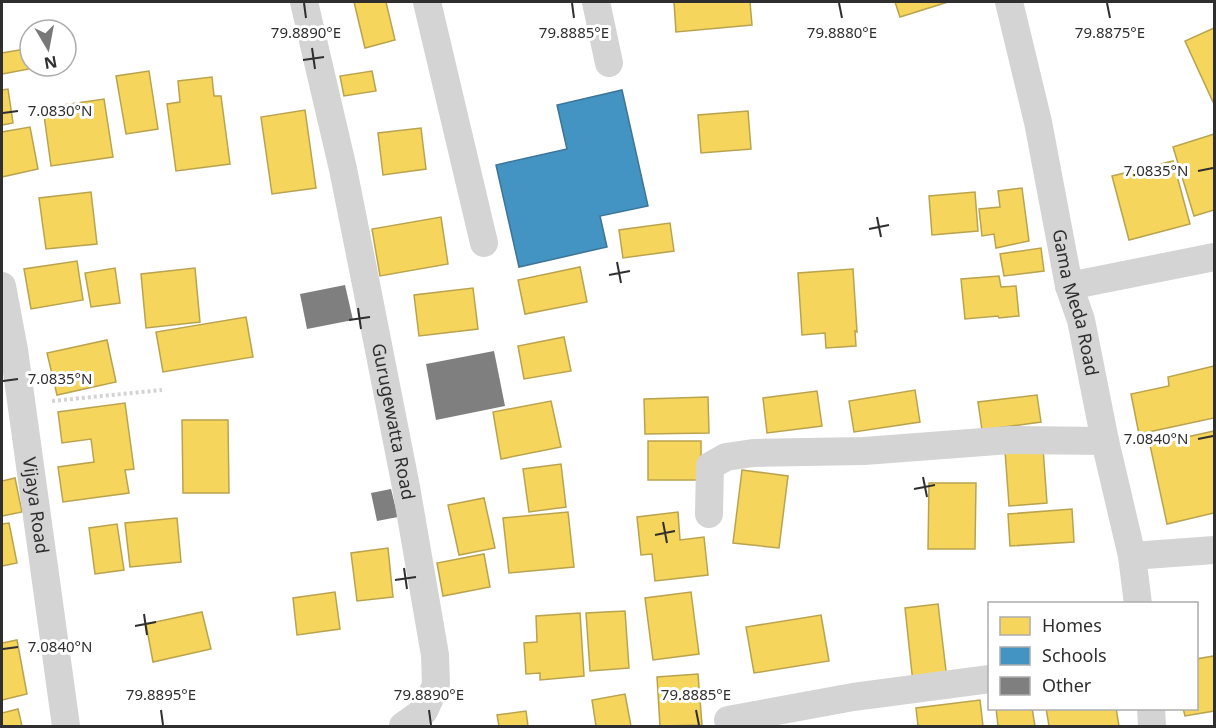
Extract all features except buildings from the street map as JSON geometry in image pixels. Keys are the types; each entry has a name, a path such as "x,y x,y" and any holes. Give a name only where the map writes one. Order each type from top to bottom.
{"street":[{"name":"Gurugewatta Road","path":"304,2 343,169 364,272 406,487 435,655 436,685 424,711 402,726"},
{"path":"427,2 484,243"},
{"path":"596,2 609,63"},
{"name":"Gama Meda Road","path":"1008,2 1038,122 1069,286 1081,320 1105,441 1132,556 1138,602"},
{"path":"1069,286 1215,257"},
{"name":"Vijaya Road","path":"2,286 22,404 66,726"},
{"path":"710,514 710,466 726,457 753,453 864,451 1010,440 1105,441"},
{"path":"1132,556 1215,550"},
{"path":"728,720 853,698 988,679"},
{"path":"1151,710 1152,726"}],"path":[{"path":"22,404 162,390"}]}
